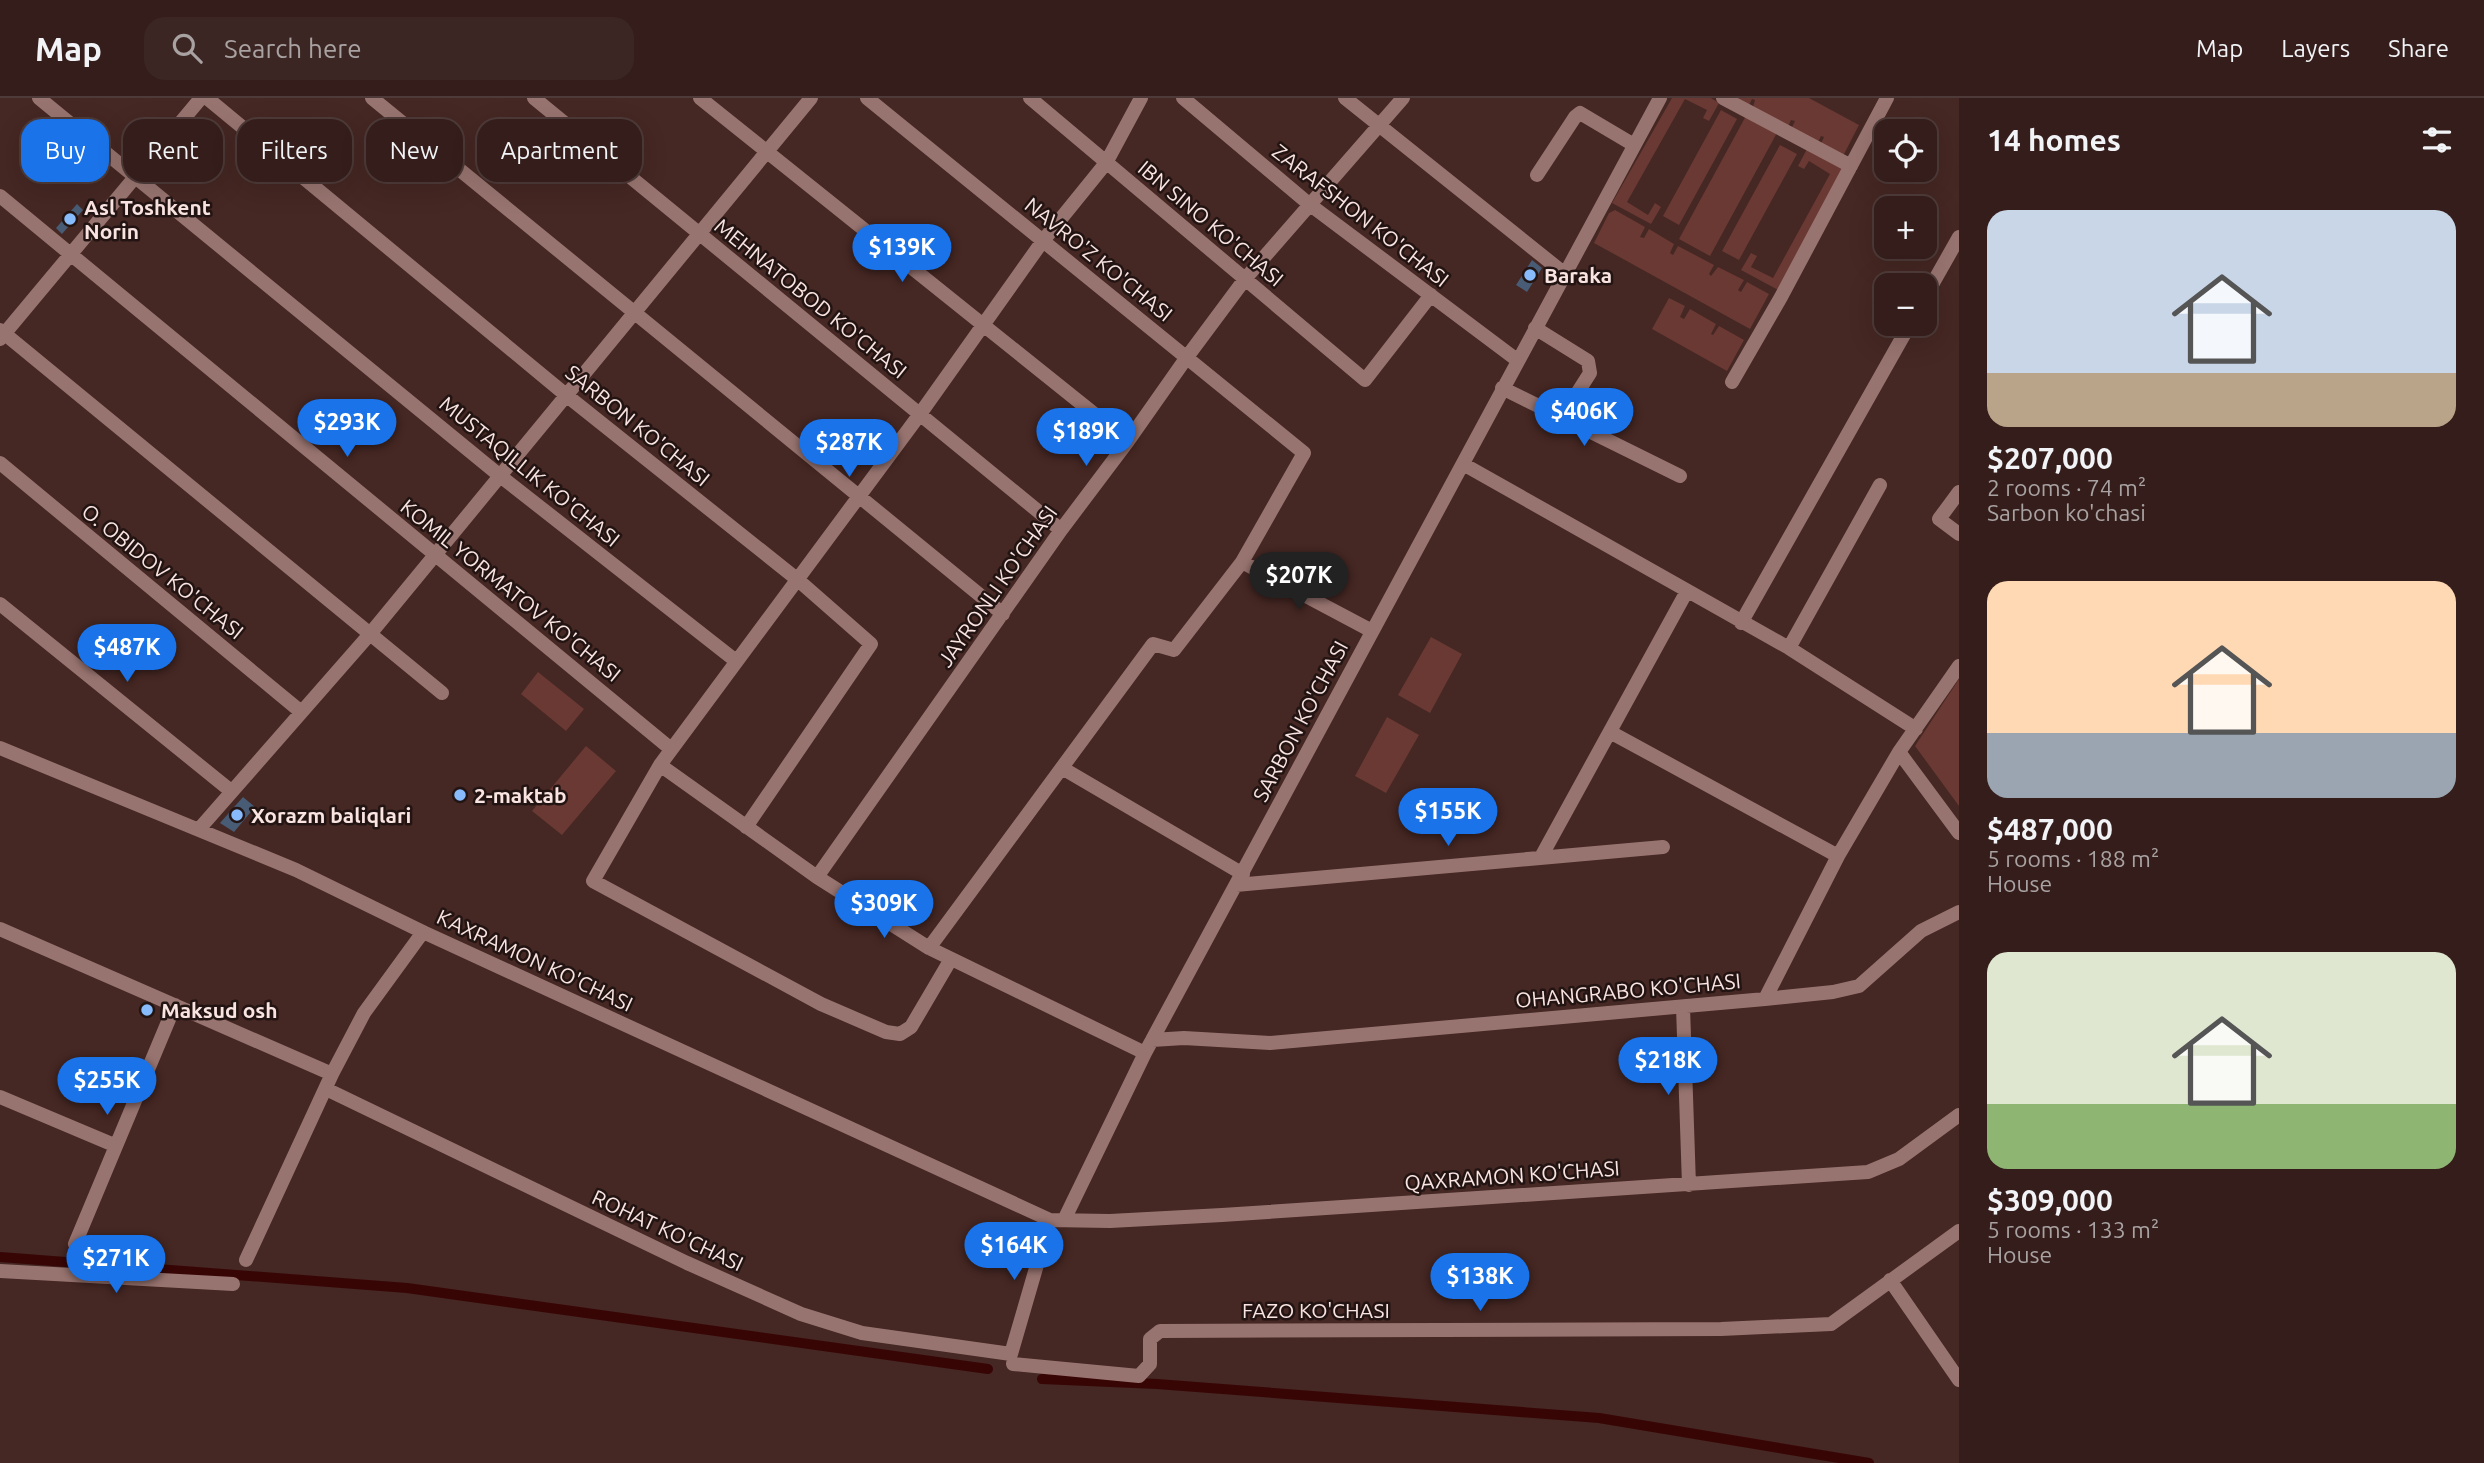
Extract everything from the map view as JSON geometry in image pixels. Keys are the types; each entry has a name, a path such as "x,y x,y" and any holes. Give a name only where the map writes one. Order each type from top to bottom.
{"street":[{"name":"MUSTAQILLIK KO'CHASI","path":"39,98 123,166"},
{"path":"185,119 204,98"},
{"name":"SARBON KO'CHASI","path":"204,98 566,395 798,580 871,644 746,827"},
{"path":"372,98 1003,614"},
{"name":"MEHNATOBOD KO'CHASI","path":"534,98 1061,530"},
{"path":"700,98 1128,442"},
{"path":"200,828 370,634 433,554 811,98"},
{"name":"NAVRO'Z KO'CHASI","path":"867,98 1304,453 1241,562"},
{"name":"IBN SINO KO'CHASI","path":"1030,98 1364,380 1431,295"},
{"path":"951,959 911,1027 900,1034 886,1032 821,1004 593,881 671,749 920,414 1042,242 1106,163 1141,98"},
{"name":"ZARAFSHON KO'CHASI","path":"1183,98 1309,204 1517,360"},
{"path":"1345,98 1565,274"},
{"name":"JAYRONLI KO'CHASI","path":"817,877 1061,530 1245,279 1404,98"},
{"name":"SARBON KO'CHASI","path":"1012,1359 1057,1220 1660,98"},
{"path":"1723,98 1851,166"},
{"path":"1732,382 1887,98"},
{"path":"1537,175 1580,113 1634,145"},
{"path":"130,182 1,334 442,694"},
{"name":"MUSTAQILLIK KO'CHASI","path":"142,182 499,475 736,661"},
{"name":"KOMIL YORMATOV KO'CHASI","path":"0,196 671,749"},
{"path":"1937,276 1959,237"},
{"path":"1535,328 1588,361 1590,373 1562,417"},
{"path":"1741,623 1903,336"},
{"path":"1502,388 1680,476"},
{"name":"O. OBIDOV KO'CHASI","path":"0,463 300,711"},
{"path":"1462,464 1789,649 1916,729"},
{"path":"1789,649 1880,485"},
{"path":"1959,492 1939,519 1959,534"},
{"path":"929,948 1153,644 1174,650 1241,562 1372,631"},
{"path":"1541,857 1687,591"},
{"path":"0,604 231,791"},
{"name":"OHANGRABO KO'CHASI","path":"1152,1040 1184,1038 1270,1043 1765,999 1838,856 1899,752 1959,667"},
{"path":"1610,732 1838,856"},
{"path":"0,741 6,750"},
{"name":"KAXRAMON KO'CHASI","path":"6,750 200,828 296,870 423,932 1057,1220"},
{"path":"1899,752 1959,833"},
{"path":"660,765 817,877 929,948 1145,1053"},
{"path":"1062,768 1240,879 1663,847"},
{"path":"1765,999 1833,992 1859,986 1921,931 1959,912"},
{"path":"0,929 332,1074"},
{"path":"246,1260 332,1074 364,1013 423,932"},
{"path":"75,1244 175,1004"},
{"path":"1683,1007 1689,1185"},
{"name":"ROHAT KO'CHASI","path":"326,1088 687,1263 801,1314 862,1333 1012,1359"},
{"path":"0,1097 114,1145"},
{"name":"QAXRAMON KO'CHASI","path":"1057,1220 1194,1216 1868,1172 1899,1159 1959,1115"},
{"name":"FAZO KO'CHASI","path":"1012,1359 1139,1376 1150,1364 1150,1339 1160,1331 1721,1329 1831,1324 1959,1231"},
{"path":"0,1271 233,1284"},
{"path":"1890,1280 1959,1380"}],"shaded area":[{"path":"1672,98 1711,98 1719,103 1709,121 1703,118 1707,110 1685,99 1627,202 1648,215 1655,203 1661,207 1651,224 1612,203"},
{"path":"1738,98 1809,98 1859,125 1842,158 1820,146 1824,137 1821,136 1817,144 1791,129 1795,121 1791,120 1788,127 1753,107 1755,100 1752,99 1749,105"},
{"path":"1721,110 1737,119 1679,225 1663,216"},
{"path":"1747,114 1778,131 1710,256 1679,239"},
{"path":"1780,145 1797,154 1739,260 1722,251"},
{"path":"1808,147 1846,167 1780,291 1741,270 1751,253 1757,256 1751,267 1773,278 1830,174 1809,161 1804,169 1798,166"},
{"path":"1615,210 1645,227 1640,237 1644,238 1649,229 1674,244 1670,253 1673,255 1678,246 1714,265 1709,274 1711,276 1718,267 1744,280 1738,290 1741,292 1747,282 1769,294 1750,329 1594,243 1609,213"},
{"path":"1669,298 1685,306 1680,317 1684,319 1690,309 1716,324 1711,334 1713,335 1719,326 1744,340 1727,371 1652,329"},
{"path":"1431,637 1462,654 1430,713 1398,695"},
{"path":"538,672 584,709 566,731 521,694"},
{"path":"1959,679 1959,806 1915,746"},
{"path":"1387,717 1419,735 1386,793 1355,776"},
{"path":"586,746 616,771 562,835 532,811"}],"building":[{"name":"Asl Toshkent Norin","path":"77,204 83,210 62,234 56,228"},
{"name":"Baraka","path":"1532,260 1542,268 1527,292 1516,285"},
{"name":"Xorazm baliqlari","path":"243,797 255,807 234,832 220,823"}],"waterway":[{"path":"0,1257 407,1288 988,1369"},
{"path":"1042,1379 1157,1384 1599,1418 1869,1463"}],"place":[{"name":"Asl Toshkent Norin","path":"70,219"},
{"name":"Baraka","path":"1530,275"},
{"name":"2-maktab","path":"460,795"},
{"name":"Xorazm baliqlari","path":"237,815"},
{"name":"Maksud osh","path":"147,1010"}]}
